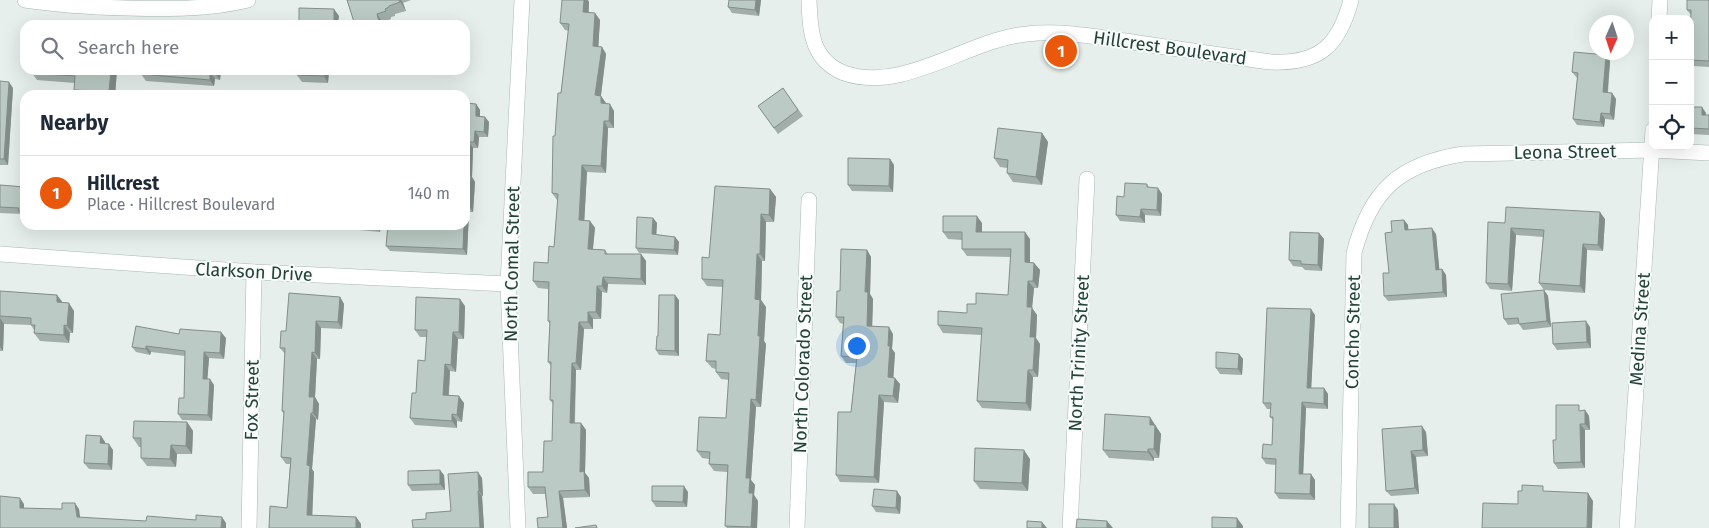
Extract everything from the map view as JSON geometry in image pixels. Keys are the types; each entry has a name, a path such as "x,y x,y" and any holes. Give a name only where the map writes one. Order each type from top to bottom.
{"street":[{"path":"25,0 100,7 148,8 200,8 241,1"},
{"name":"North Comal Street","path":"518,528 508,284 522,0"},
{"name":"Hillcrest Boulevard","path":"808,0 810,30 815,47 826,61 843,72 862,77 883,78 917,69 1003,39 1025,34 1049,33 1271,62 1292,63 1308,59 1323,50 1330,43 1347,16 1351,0"},
{"path":"1659,15 1660,0"},
{"name":"Leona Street","path":"1423,163 1439,157 1463,154 1652,150 1709,154"},
{"name":"Medina Street","path":"1627,528 1652,150"},
{"name":"Concho Street","path":"1348,528 1354,253 1360,230 1368,213 1384,190 1402,175 1423,163"},
{"name":"North Trinity Street","path":"1070,528 1088,179"},
{"name":"North Colorado Street","path":"797,528 809,200"},
{"name":"Clarkson Drive","path":"0,254 254,272 508,284"},
{"name":"Fox Street","path":"249,528 254,272"}],"building":[{"path":"347,0 399,0 400,2 389,6 385,9 386,11 377,14 378,20 353,20"},
{"path":"562,0 584,0 583,12 595,13 593,46 602,47 595,95 601,96 601,103 610,104 609,121 604,121 601,166 582,165 579,220 590,221 588,249 605,250 605,254 641,254 641,279 603,277 602,286 597,286 596,312 588,312 588,322 579,322 576,363 572,363 570,423 581,423 580,472 584,471 585,490 559,491 563,528 538,528 537,518 548,517 545,487 528,487 528,472 543,472 544,441 552,441 553,400 550,400 551,362 548,362 549,282 533,281 534,262 548,263 549,246 554,247 558,194 552,193 553,136 555,136 558,93 561,93 569,24 560,23"},
{"path":"729,0 756,0 755,10 728,7"},
{"path":"1687,0 1709,0 1709,61 1694,60 1694,15 1691,15 1691,10 1687,10"},
{"path":"299,8 334,9 334,20 299,20"},
{"path":"1574,52 1589,53 1589,60 1606,60 1603,92 1612,93 1610,114 1601,113 1600,122 1573,119 1578,73 1572,72"},
{"path":"61,75 111,75 109,90 74,90 75,76"},
{"path":"152,75 210,75 210,80"},
{"path":"0,81 9,82 4,159 0,159"},
{"path":"783,88 798,110 774,128 758,106"},
{"path":"470,103 476,104 476,116 485,117 484,132 475,131 474,142 470,142"},
{"path":"1694,107 1702,107 1702,115 1709,115 1709,129 1694,128"},
{"path":"998,128 1042,133 1036,177 1007,173 1008,160 994,158"},
{"path":"848,158 890,159 889,186 848,185"},
{"path":"1125,183 1147,184 1147,187 1158,188 1157,210 1141,209 1140,217 1116,215 1117,196 1124,197"},
{"path":"0,185 20,187 20,211 18,211 19,208 0,207"},
{"path":"715,186 770,189 769,215 761,214 760,254 757,254 755,299 760,300 758,336 760,336 756,400 751,399 746,478 750,478 749,493 753,493 751,527 725,526 728,465 709,464 710,452 697,451 699,417 726,418 729,373 716,372 716,361 706,361 708,334 720,335 723,280 702,279 702,257 709,258"},
{"path":"1506,207 1600,212 1598,245 1583,244 1580,286 1539,283 1544,230 1511,228 1508,284 1486,283 1488,222 1505,223"},
{"path":"943,216 977,216 976,232 1025,232 1025,262 1034,263 1033,281 1028,281 1027,307 1032,307 1030,337 1035,337 1033,370 1028,370 1026,403 977,401 982,328 938,325 938,311 967,313 967,304 976,304 976,293 1008,295 1011,249 962,249 962,232 943,232"},
{"path":"637,217 653,218 652,234 675,237 674,250 636,248"},
{"path":"1404,220 1405,230 1432,228 1436,270 1442,269 1443,292 1384,296 1383,273 1389,273 1385,233 1392,232 1391,221"},
{"path":"388,230 464,230 463,249 386,246"},
{"path":"1290,232 1319,233 1318,265 1301,264 1301,261 1289,260"},
{"path":"841,249 867,250 865,292 868,292 867,326 889,327 888,377 895,378 893,396 879,395 874,477 836,475 838,412 851,412 857,357 841,356 844,317 836,317 837,291 840,291"},
{"path":"1544,290 1547,321 1519,324 1518,318 1504,319 1501,294"},
{"path":"0,291 57,295 57,302 69,303 67,326 64,325 64,335 34,333 35,325 31,325 31,318 0,316"},
{"path":"289,293 340,297 338,322 316,321 315,353 312,352 309,397 314,397 307,465 310,466 307,515 356,517 356,528 269,528 270,506 287,508 291,458 281,457 285,348 280,348 281,331 286,331"},
{"path":"659,295 675,295 675,351 656,350"},
{"path":"416,297 460,299 459,332 453,332 451,365 445,364 443,395 459,396 457,415 452,414 452,421 410,418 412,393 416,393 418,360 425,361 427,330 415,330"},
{"path":"1267,308 1311,309 1307,388 1324,388 1324,404 1302,402 1299,474 1311,474 1310,494 1275,493 1276,459 1262,458 1263,444 1272,445 1273,417 1270,417 1271,403 1263,403"},
{"path":"1586,321 1587,342 1553,344 1552,323"},
{"path":"136,326 179,334 180,329 221,332 220,353 204,352 203,379 210,379 208,415 178,414 179,398 184,398 185,351 146,346 146,349 132,347"},
{"path":"1216,352 1239,354 1238,369 1216,368"},
{"path":"1556,405 1579,405 1579,411 1585,410 1585,424 1580,424 1581,462 1554,463 1553,440 1556,440"},
{"path":"1105,414 1150,417 1150,425 1155,425 1154,449 1148,449 1148,452 1103,450"},
{"path":"134,421 187,422 186,446 171,445 170,459 141,458 141,438 133,438"},
{"path":"1422,426 1423,450 1411,451 1415,488 1386,491 1382,429"},
{"path":"86,435 101,436 100,443 109,444 108,464 84,463"},
{"path":"975,448 1024,450 1022,483 974,481"},
{"path":"440,470 440,484 408,485 408,471"},
{"path":"478,472 480,528 413,528 412,520 426,519 426,513 451,511 448,474"},
{"path":"1522,485 1543,486 1543,491 1588,493 1587,528 1482,528 1483,503 1518,504 1518,491 1522,491"},
{"path":"652,486 684,486 683,502 652,501"},
{"path":"874,489 897,491 896,508 872,506"},
{"path":"0,496 20,498 20,508 62,509 62,503 75,503 77,517 146,521 147,516 196,520 196,515 222,517 221,528 0,528"},
{"path":"1369,504 1394,504 1394,528 1369,528"},
{"path":"1212,517 1237,518 1237,528 1212,528"},
{"path":"1077,519 1107,521 1107,528 1076,528"},
{"path":"1027,521 1042,522 1042,528 1027,528"},
{"path":"596,525 597,528 575,528"}],"place":[{"name":"Hillcrest","path":"1061,51"}]}
